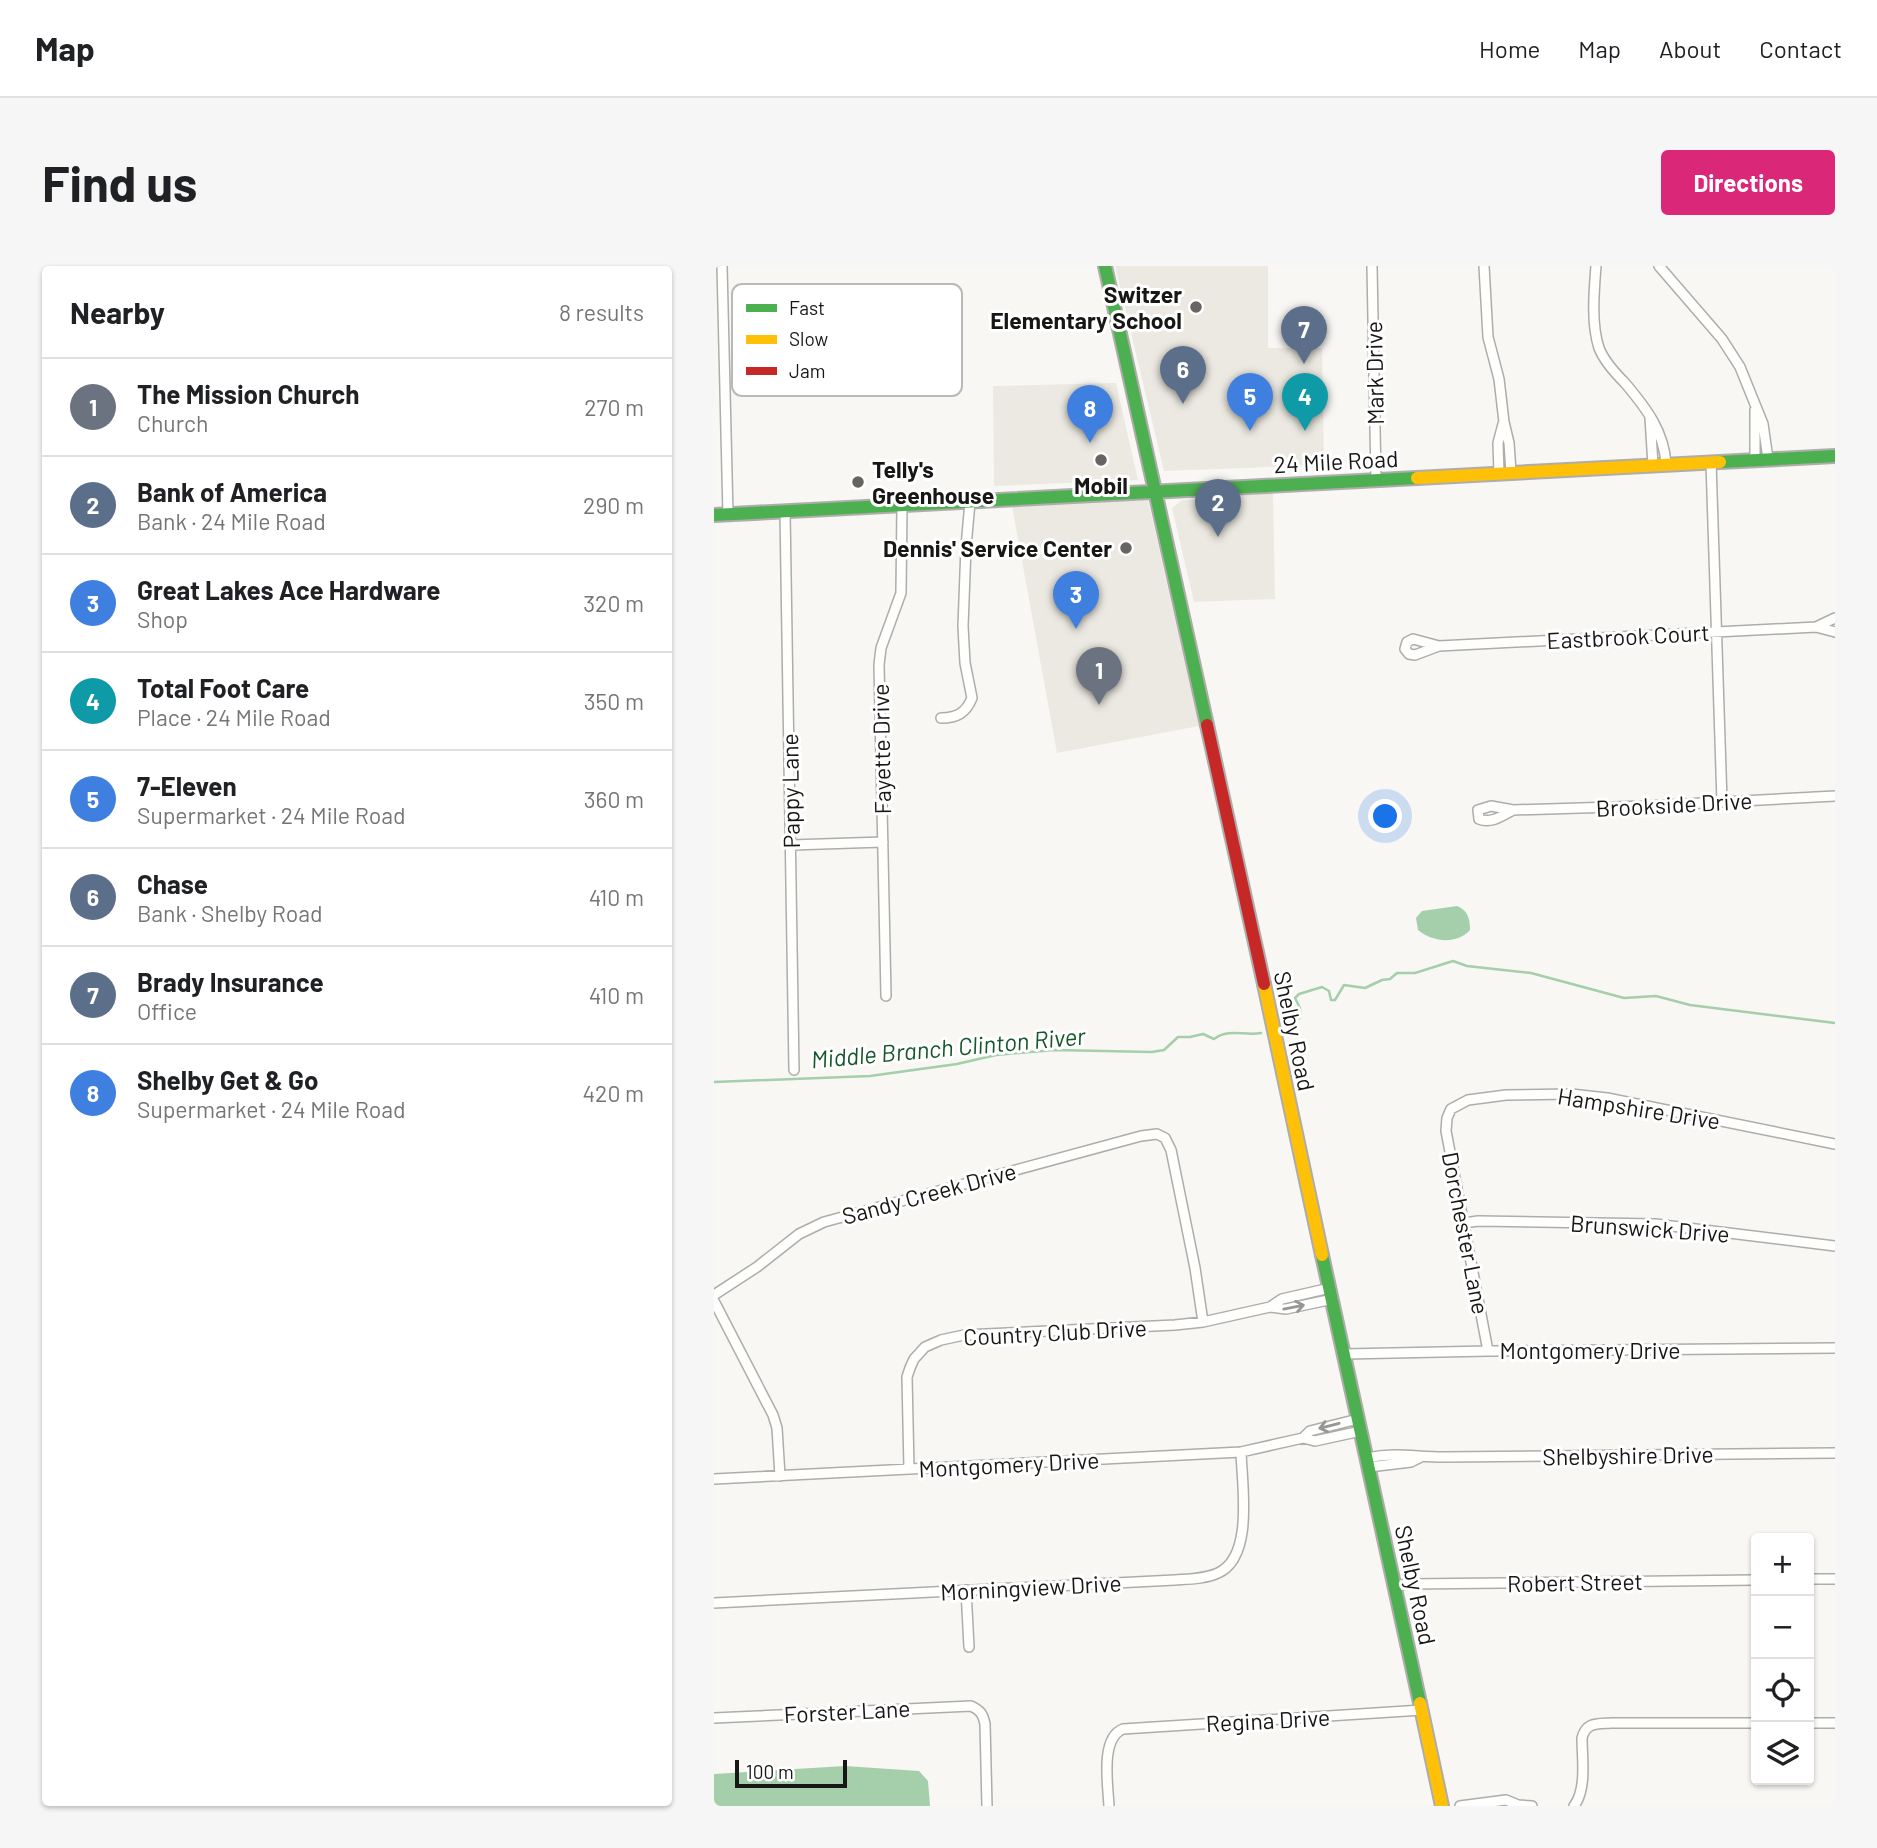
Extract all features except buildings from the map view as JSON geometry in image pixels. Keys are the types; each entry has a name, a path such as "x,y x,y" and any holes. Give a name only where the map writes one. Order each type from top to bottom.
{"street":[{"path":"722,266 728,515"},
{"name":"Shelby Road","path":"1105,266 1236,848 1442,1806"},
{"name":"Mark Drive","path":"1372,266 1376,480"},
{"path":"1484,266 1488,337 1499,379 1504,422 1498,443 1505,472"},
{"path":"1596,266 1595,317 1600,349 1650,417 1659,465"},
{"path":"1659,266 1731,350 1741,367 1756,408 1754,425 1761,459"},
{"name":"24 Mile Road","path":"714,515 1835,456"},
{"path":"1711,462 1722,802"},
{"path":"941,718 957,716 964,712 972,698 965,663 963,626 970,502"},
{"name":"Fayette Drive","path":"886,996 879,665 881,648 901,593 902,506"},
{"name":"Pappy Lane","path":"785,512 794,1070"},
{"name":"Eastbrook Court","path":"1816,627 1835,618"},
{"name":"Eastbrook Court","path":"1439,646 1816,627 1835,632"},
{"name":"Brookside Drive","path":"1513,810 1835,796"},
{"path":"791,845 883,842"},
{"name":"Hampshire Drive","path":"1447,1114 1457,1104 1485,1097 1538,1093 1588,1095 1835,1144"},
{"name":"Dorchester Lane","path":"1447,1114 1446,1131 1488,1351"},
{"name":"Sandy Creek Drive","path":"714,1296 757,1268 799,1234 824,1222 1141,1136 1162,1135 1171,1150 1203,1322"},
{"name":"Brunswick Drive","path":"1464,1223 1491,1221 1666,1224 1835,1246"},
{"name":"Country Club Drive","path":"909,1469 907,1377 918,1354 934,1342 964,1335 1203,1322 1270,1307 1286,1309 1331,1293"},
{"path":"714,1301 773,1415 777,1428 780,1476"},
{"name":"Montgomery Drive","path":"1345,1354 1835,1349"},
{"name":"Montgomery Drive","path":"714,1479 1241,1452 1303,1438 1315,1441 1360,1425"},
{"name":"Morningview Drive","path":"714,1602 1175,1580 1220,1572 1233,1560 1242,1536 1241,1452"},
{"name":"Shelbyshire Drive","path":"1368,1463 1411,1462 1421,1457 1835,1453"},
{"path":"1814,1579 1835,1579"},
{"name":"Robert Street","path":"1394,1586 1751,1580"},
{"path":"966,1590 969,1647"},
{"name":"Forster Lane","path":"714,1718 959,1704 978,1709 985,1724 987,1806"},
{"name":"Regina Drive","path":"1109,1806 1109,1747 1115,1733 1131,1728 1422,1710"},
{"path":"1574,1806 1579,1800 1582,1785 1582,1738 1589,1726 1611,1723 1751,1723"},
{"path":"1814,1723 1835,1723"},
{"path":"1460,1806 1506,1800 1517,1805 1532,1806"}],"shaded area":[{"path":"1115,266 1268,266 1268,348 1322,348 1324,465 1164,471"},
{"path":"1116,383 1138,480 994,486 993,386"},
{"path":"1273,493 1275,599 1194,602 1172,508 1182,500"},
{"path":"1148,500 1199,726 1057,753 1012,506"},
{"path":"1457,906 1466,912 1469,919 1470,930 1465,935 1444,940 1430,937 1418,930 1416,918 1422,911"},
{"path":"845,1766 919,1771 928,1781 930,1806 714,1806 714,1774"}],"waterway":[{"name":"Middle Branch Clinton River","path":"1280,1028 1300,1018 1300,1008 1295,998 1299,994 1322,987 1329,991 1331,1000 1335,1000 1344,985 1365,988 1390,979 1397,973 1415,973 1453,961 1467,966 1531,973 1624,998 1656,996 1690,1005 1835,1023"},
{"name":"Middle Branch Clinton River","path":"714,1082 870,1076 957,1064 996,1055 1054,1050 1152,1052 1164,1050 1178,1037 1203,1034 1214,1039 1231,1033 1261,1033"}],"traffic: fast":[{"path":"1105,266 1207,725"},
{"path":"1720,462 1835,456"},
{"path":"714,515 1417,478"},
{"path":"1322,1255 1420,1703"}],"traffic: slow":[{"path":"1417,478 1720,462"},
{"path":"1264,984 1322,1255"},
{"path":"1420,1703 1442,1806"}],"traffic: jam":[{"path":"1207,725 1264,984"}],"place":[{"name":"Switzer Elementary School","path":"1196,307"},
{"name":"Brady Insurance","path":"1304,364"},
{"name":"Chase","path":"1183,404"},
{"name":"7-Eleven","path":"1250,431"},
{"name":"Total Foot Care","path":"1305,431"},
{"name":"Shelby Get & Go","path":"1090,443"},
{"name":"Mobil","path":"1101,460"},
{"name":"Telly's Greenhouse","path":"858,482"},
{"name":"Bank of America","path":"1218,537"},
{"name":"Dennis' Service Center","path":"1126,548"},
{"name":"Great Lakes Ace Hardware","path":"1076,629"},
{"name":"The Mission Church","path":"1099,705"}]}
